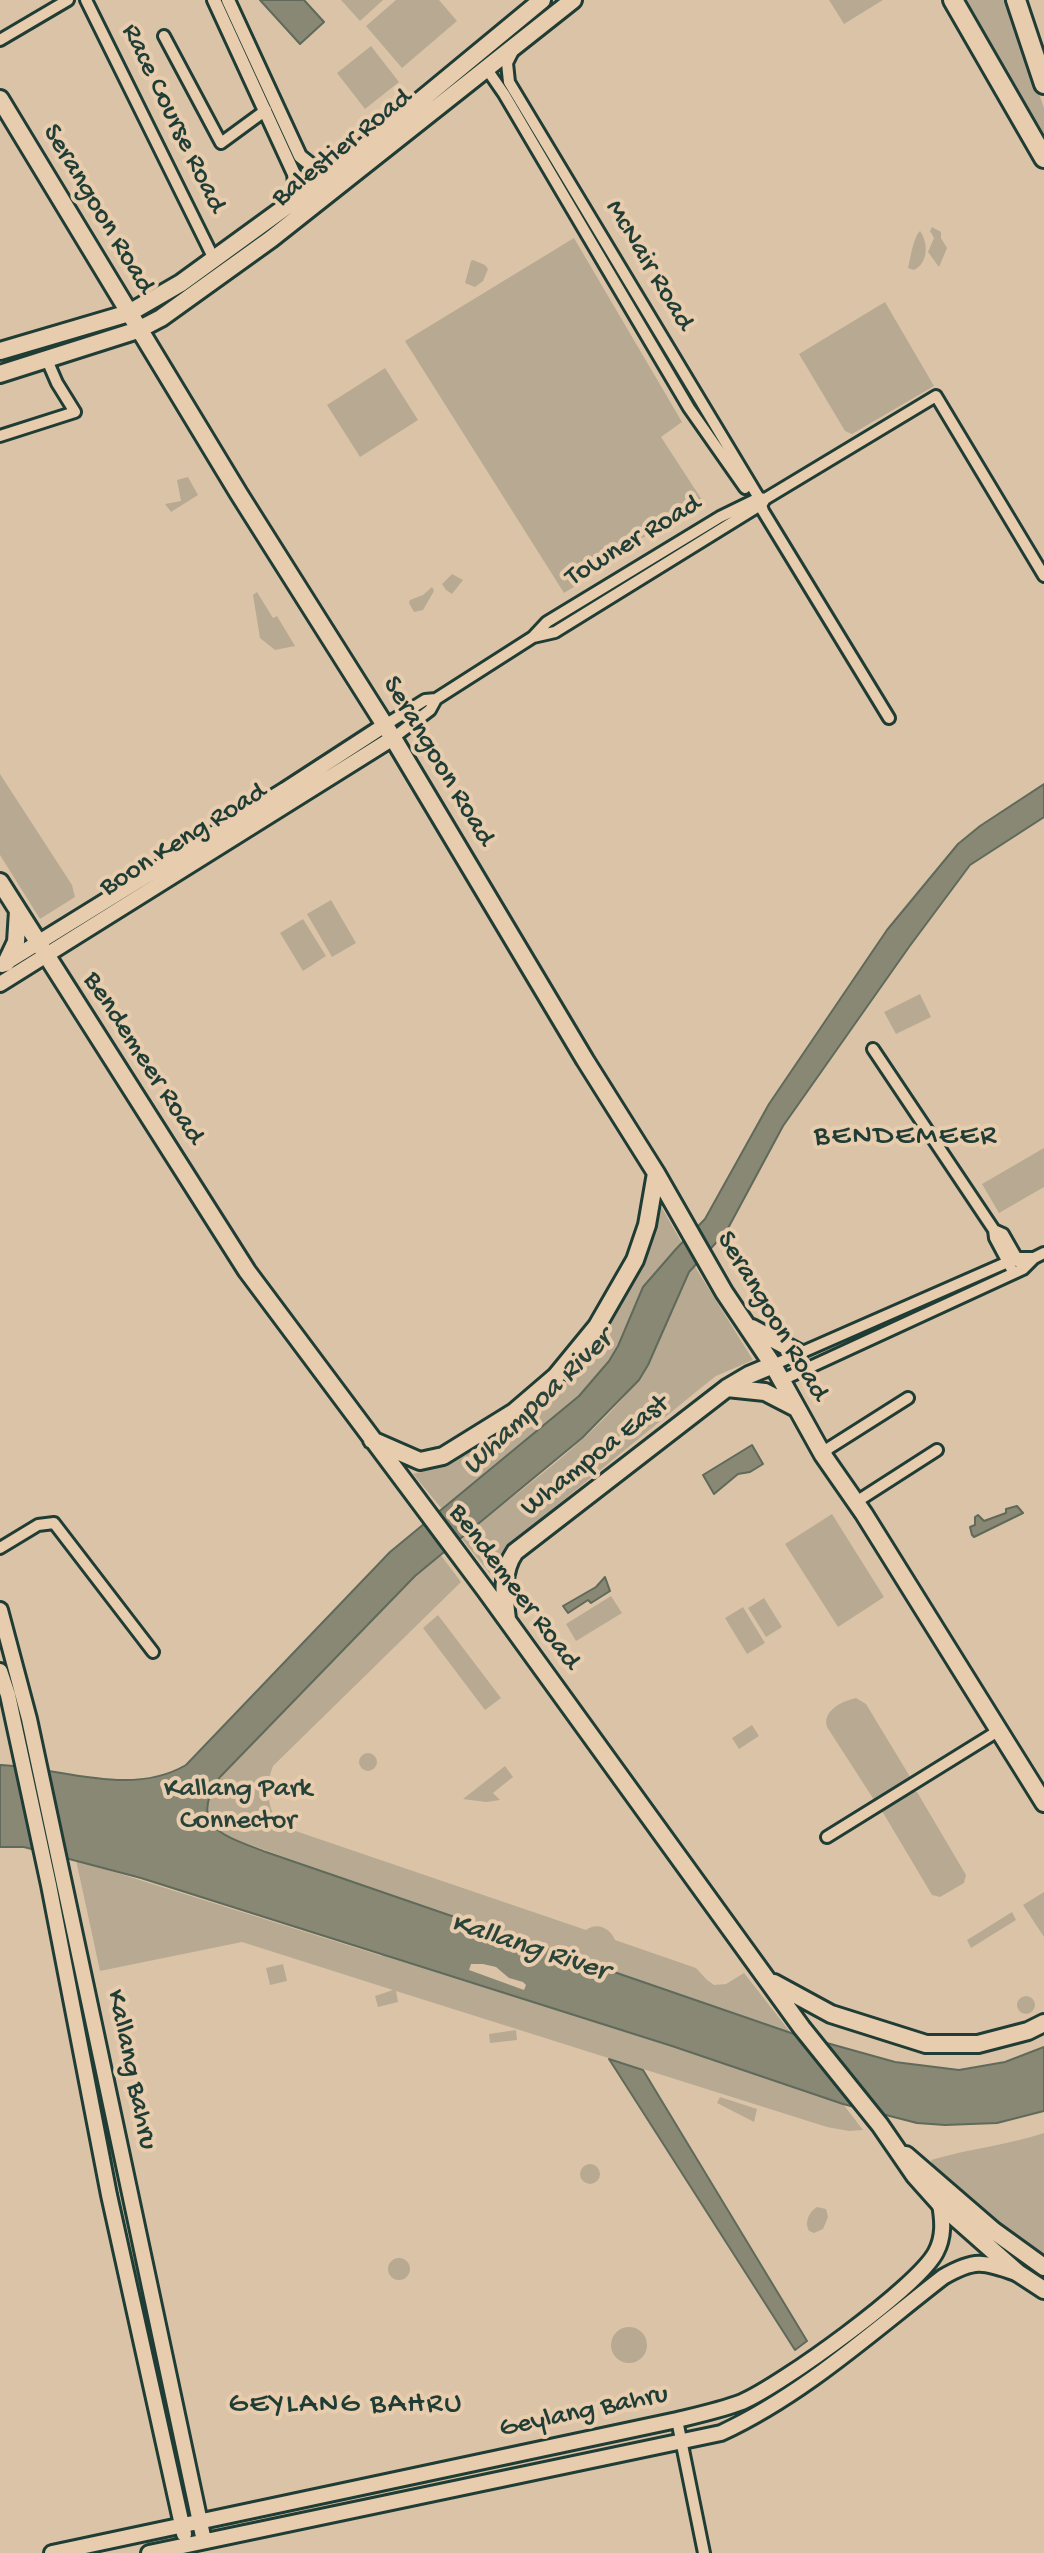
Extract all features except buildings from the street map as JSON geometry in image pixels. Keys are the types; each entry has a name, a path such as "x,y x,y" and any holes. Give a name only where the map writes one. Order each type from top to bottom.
{"highway":[{"path":"953,0 1044,158"},
{"path":"1016,0 1044,84"}],"main road":[{"name":"Balestier Road","path":"0,351 129,313 181,283 335,171 542,0"},
{"name":"Balestier Road","path":"0,374 138,330 161,318 271,239 573,0"},
{"name":"Serangoon Road","path":"0,99 138,330 389,732 656,1173 724,1292 773,1365 823,1455 856,1502 1044,1803"},
{"name":"Boon Keng Road","path":"0,984 42,950 389,732"},
{"name":"Bendemeer Road","path":"0,882 247,1271 507,1621 802,2028 940,2204 1018,2273 1044,2290"},
{"path":"3,965 16,942 18,911"},
{"name":"Boon Keng Road","path":"3,965 42,950"},
{"path":"371,1439 420,1461 443,1456 514,1412 556,1376 597,1326 635,1260 647,1225 656,1173"},
{"path":"747,1325 799,1353"},
{"name":"Whampoa East","path":"507,1621 506,1574 515,1552 727,1388 773,1365"},
{"path":"727,1388 765,1392 797,1409"},
{"name":"Kallang Bahru","path":"0,1610 36,1747 204,2541"},
{"name":"Kallang Bahru","path":"0,1671 49,1885 109,2195 182,2525 182,2550"},
{"path":"769,1979 831,2014 926,2044 978,2044 1028,2031 1044,2023"},
{"name":"Bendemeer Road","path":"899,2150 925,2169 994,2231 1044,2267"},
{"name":"Geylang Bahru","path":"52,2553 677,2420 743,2401 821,2352 916,2277 935,2254 942,2234 940,2204"},
{"name":"Geylang Bahru","path":"149,2553 182,2550 204,2541 721,2433 787,2396 962,2265 988,2262 1018,2273"}],"street":[{"path":"0,40 68,0"},
{"name":"Race Course Road","path":"86,0 214,259"},
{"path":"214,0 294,174 290,203"},
{"path":"228,0 300,156 315,168 335,171"},
{"path":"164,36 221,143 266,110"},
{"name":"McNair Road","path":"517,44 507,63 509,82 889,718"},
{"name":"McNair Road","path":"486,68 689,408 760,503"},
{"path":"0,436 75,412 47,360"},
{"name":"Towner Road","path":"389,732 425,700 436,699 533,637 547,622 760,503 936,396 1044,576"},
{"path":"873,1049 994,1230 999,1247 1012,1260"},
{"path":"994,1230 1003,1234 1018,1271"},
{"path":"991,1270 999,1247"},
{"path":"773,1365 1012,1260 1039,1256"},
{"path":"782,1380 1018,1271 1039,1256"},
{"path":"823,1455 829,1448 908,1398"},
{"path":"856,1502 937,1450"},
{"path":"0,1548 38,1525 54,1523 153,1652"},
{"path":"827,1837 998,1731"},
{"path":"677,2420 704,2553"}],"green space":[{"path":"341,0 383,0 360,21"},
{"path":"396,0 439,0 457,21 402,68 366,26"},
{"path":"829,0 883,0 844,24"},
{"path":"961,0 1006,0 1044,108 1044,139"},
{"path":"371,46 399,82 365,109 337,73"},
{"path":"932,227 941,232 947,248 939,267 928,252 934,238 930,231"},
{"path":"920,231 926,252 919,267 914,270 908,268"},
{"path":"574,238 682,422 661,437 702,500 591,571 582,582 564,593 405,341"},
{"path":"473,260 488,269 483,281 475,287 465,283"},
{"path":"885,302 934,386 852,434 845,431 799,354"},
{"path":"385,368 418,420 360,457 327,405"},
{"path":"188,477 198,495 171,512 165,504 181,501 177,480"},
{"path":"452,574 463,580 452,594 442,584"},
{"path":"432,587 434,591 423,610 414,612 410,600"},
{"path":"257,592 273,618 277,616 295,646 275,650 260,638 253,595"},
{"path":"0,774 72,885 75,897 40,919 0,855"},
{"path":"331,900 356,943 332,957 307,914"},
{"path":"303,919 326,956 303,971 280,933"},
{"path":"920,994 931,1017 896,1034 884,1012"},
{"path":"1044,1148 1044,1187 999,1213 982,1184"},
{"path":"658,1201 682,1243 650,1278 614,1353 579,1396 442,1509 413,1474 446,1465 466,1453 513,1417 578,1357"},
{"path":"694,1265 753,1360 716,1376 555,1507 494,1562 492,1576 461,1538 554,1464 619,1403 647,1367 678,1293"},
{"path":"832,1514 884,1597 838,1627 785,1544"},
{"name":"Kallang Park Connector","path":"440,1554 461,1582 273,1766 269,1798 276,1820 281,1826 586,1930 594,1926 603,1928 615,1940 696,1968 714,1985 726,1984 744,1973 791,2033 612,1971 387,1957 672,2046 843,2104 863,2130 827,2127 396,1991 398,2002 378,2007 375,1996 393,1990 242,1942 100,1971 76,1860 382,1956 401,1899 226,1836 208,1817 208,1798 236,1759 403,1587"},
{"path":"611,1596 622,1613 576,1641 566,1624"},
{"path":"764,1598 782,1627 766,1637 748,1608"},
{"path":"743,1607 765,1643 747,1654 725,1618"},
{"path":"438,1615 501,1698 485,1710 423,1628"},
{"path":"856,1698 866,1704 912,1780 876,1803 827,1727 830,1712 839,1704"},
{"path":"752,1725 759,1736 739,1749 732,1738"},
{"path":"368,1753 377,1762 368,1771 359,1762"},
{"path":"505,1766 513,1777 493,1793 500,1800 463,1799"},
{"path":"910,1790 917,1792 966,1875 964,1883 940,1897 932,1895 882,1811 884,1804"},
{"path":"1044,1892 1044,1937 1023,1905"},
{"path":"1012,1912 1016,1920 971,1948 967,1940"},
{"path":"283,1964 287,1981 270,1985 266,1968"},
{"path":"1026,1996 1035,2005 1026,2014 1017,2005"},
{"path":"516,2030 517,2040 490,2043 489,2034"},
{"path":"720,2097 757,2109 754,2122 717,2103"},
{"path":"1044,2133 1044,2257 935,2171 931,2160"},
{"path":"590,2164 597,2167 600,2174 597,2181 590,2184 583,2181 580,2174 583,2167"},
{"path":"817,2207 826,2209 828,2217 823,2229 814,2233 809,2231 807,2221"},
{"path":"395,2258 403,2258 410,2269 403,2280 395,2280 388,2273 388,2265"},
{"path":"629,2327 642,2332 647,2345 642,2358 629,2363 616,2358 611,2345 616,2332"}],"water":[{"path":"260,0 304,0 324,22 300,44"},
{"name":"Kallang River","path":"1044,784 1044,817 970,865 783,1126 726,1232 689,1272 639,1380 582,1438 415,1576 220,1777 207,1808 215,1827 251,1846 791,2033 895,2062 959,2070 1005,2062 1044,2047 1044,2111 997,2123 917,2123 843,2104 672,2046 141,1878 24,1847 0,1847 0,1765 118,1780 164,1775 186,1765 390,1552 579,1396 618,1346 643,1287 705,1219 769,1104 887,930 958,844"},
{"path":"752,1445 763,1464 750,1472 738,1474 714,1494 703,1475"},
{"path":"1017,1506 1023,1513 974,1537 972,1535 970,1527 975,1525 978,1515 984,1521"},
{"path":"605,1577 610,1591 568,1613 563,1606 596,1587"},
{"path":"609,2059 643,2070 807,2341 795,2350"}],"pier":[{"path":"471,1964 496,1967 509,1978 523,1982 526,1985 524,1990 469,1970"}],"district":[{"name":"BENDEMEER","path":"906,1138"},
{"name":"GEYLANG BAHRU","path":"346,2406"}],"water label":[{"name":"Whampoa River","path":"539,1404"}]}
